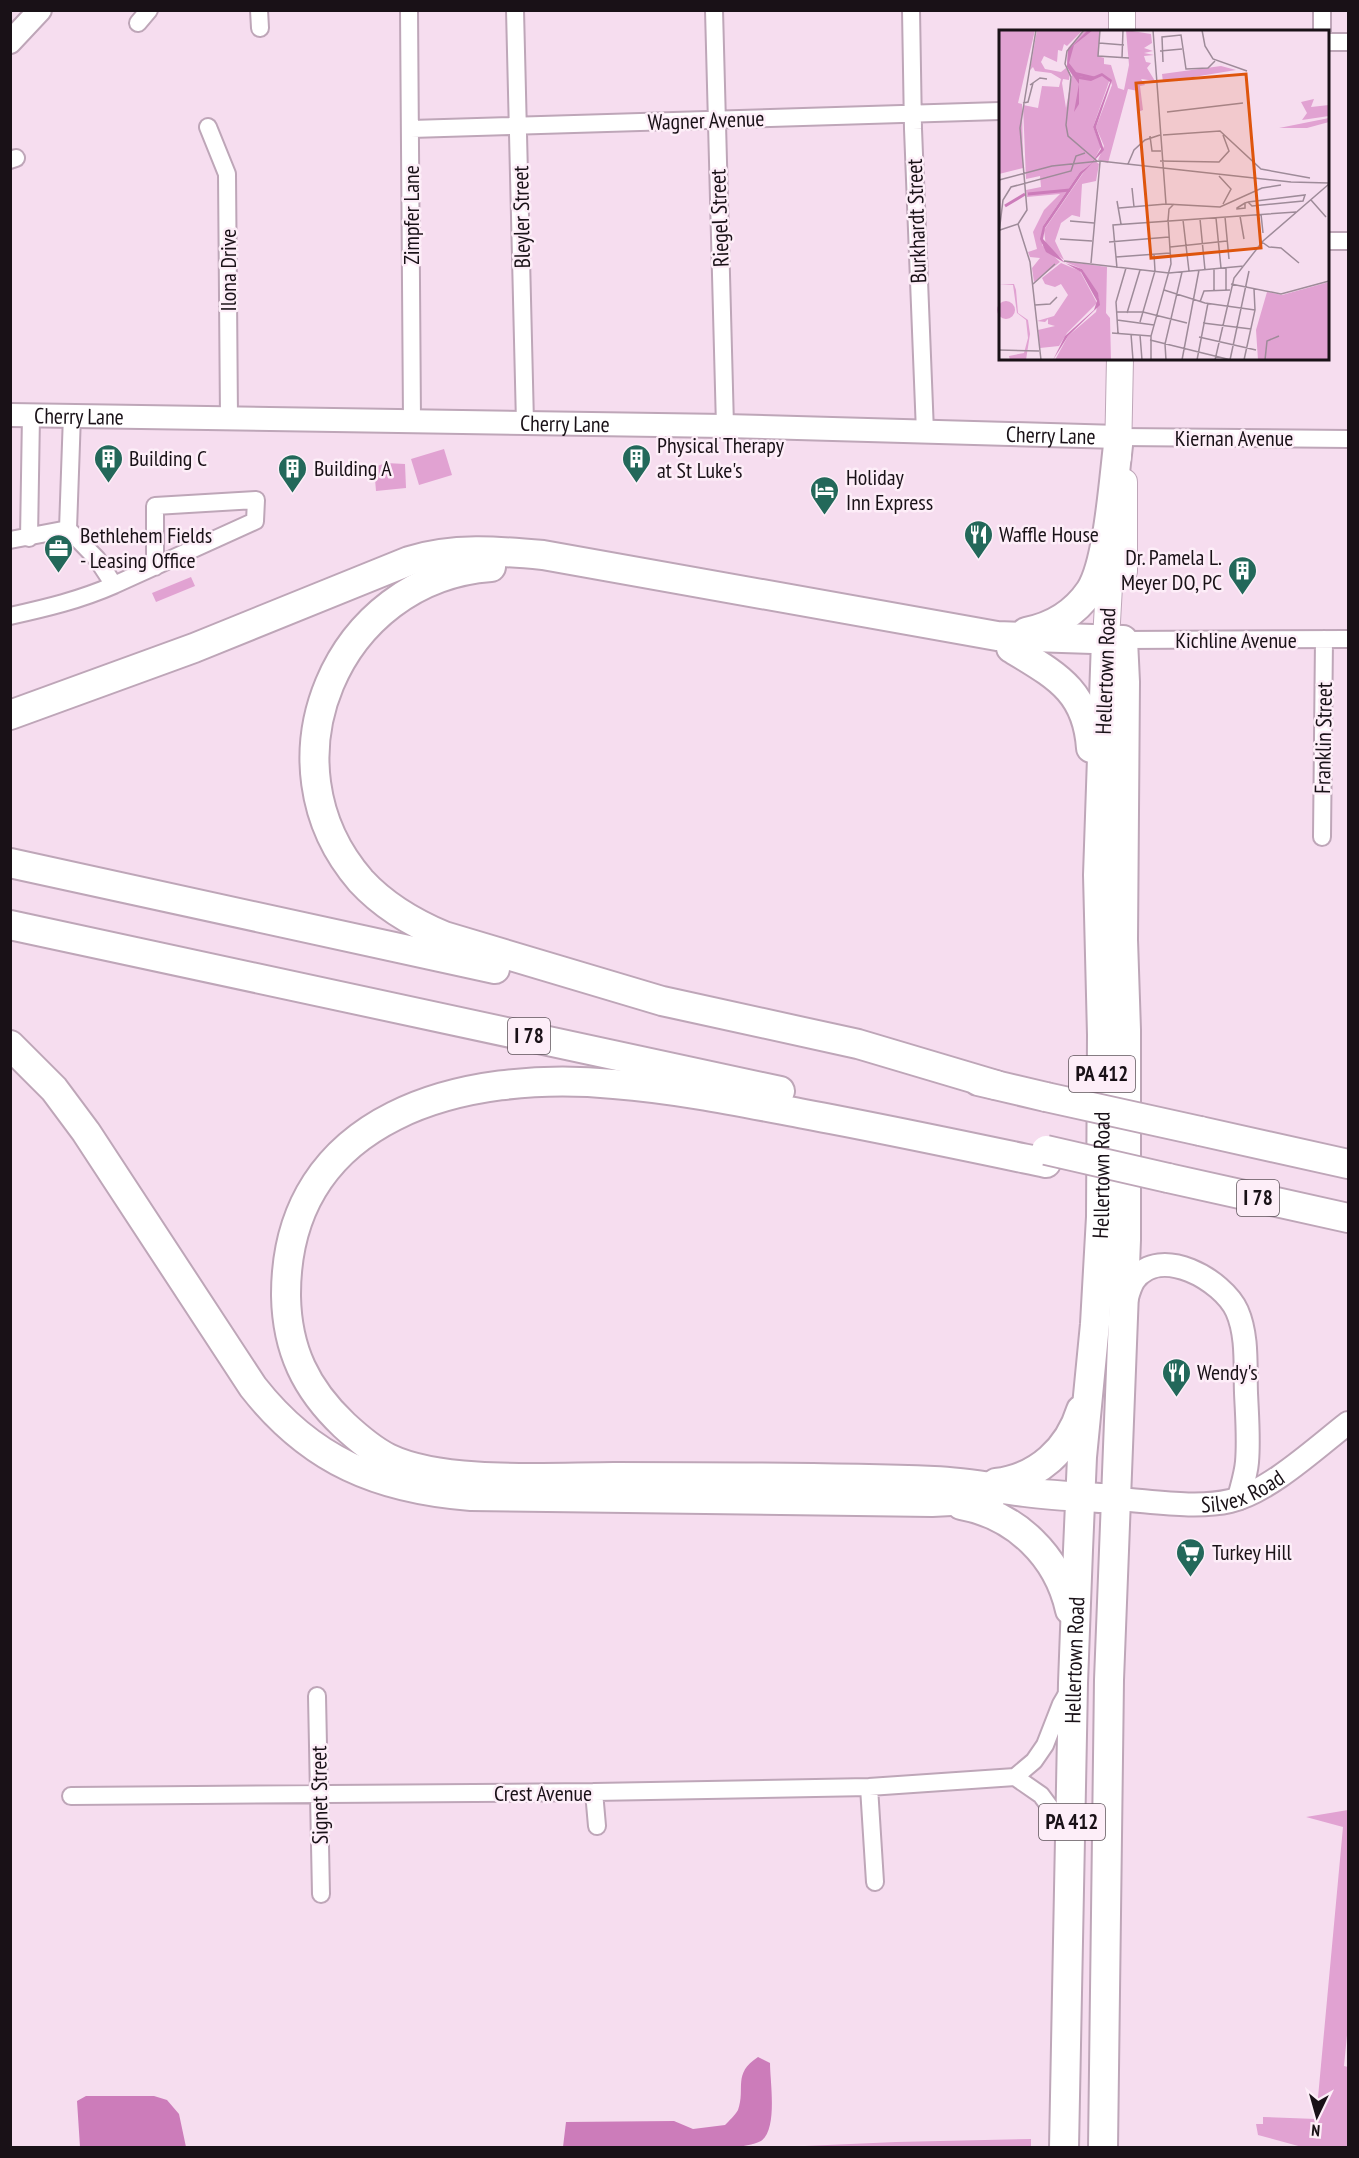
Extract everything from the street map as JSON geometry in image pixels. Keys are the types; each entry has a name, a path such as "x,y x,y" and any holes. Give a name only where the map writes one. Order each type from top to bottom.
{"highway":[{"path":"1004,642 1056,622 1090,591 1100,567 1119,437"},
{"path":"10,716 194,648 409,561 458,552 495,551 543,555 1004,642 1050,673 1077,697 1089,726 1094,775 1100,798"},
{"path":"996,1085 858,1044 662,1000 444,936 428,929 391,908 377,896 350,866 324,817 315,781 314,746 318,718 327,689 345,653 370,621 405,595 430,581 477,568 508,566 552,572 717,598 943,640 1114,645"},
{"name":"Hellertown Road","path":"1064,2148 1073,1683 1082,1456 1095,1324 1101,1226 1102,1035 1098,875 1100,798 1114,645"},
{"name":"Hellertown Road","path":"1103,2148 1109,1692 1124,1327 1125,682 1114,645"},
{"name":"I 78","path":"10,863 572,985 1046,1097 1348,1164"},
{"name":"I 78","path":"10,925 722,1078 1046,1156 1168,1178 1348,1218"},
{"path":"10,1045 54,1089 86,1132 270,1408 308,1442 355,1470 407,1488 440,1494 471,1496 932,1502 1029,1496 1116,1499"},
{"path":"1046,1156 614,1083 578,1082 493,1086 427,1101 399,1113 354,1141 334,1160 305,1203 294,1231 289,1254 286,1300 294,1349 302,1372 314,1392 330,1412 369,1446 388,1458 410,1466 462,1475 519,1477 935,1481 1081,1497"},
{"path":"978,1485 1001,1483 1023,1477 1054,1456 1076,1425 1089,1382"},
{"path":"932,1502 974,1508 999,1517 1028,1537 1051,1563 1063,1585 1070,1606 1075,1636"}],"main road":[{"path":"1122,10 1122,30"},
{"name":"PA 412","path":"1119,437 1120,360"},
{"name":"Hellertown Road","path":"1114,645 1119,437"}],"street":[{"path":"10,42 40,10"},
{"path":"138,23 149,10"},
{"path":"260,10 260,28"},
{"name":"Zimpfer Lane","path":"409,10 411,420"},
{"name":"Bleyler Street","path":"515,10 525,423"},
{"name":"Riegel Street","path":"714,10 725,426"},
{"name":"Burkhardt Street","path":"911,10 912,113 925,432"},
{"path":"1322,10 1322,30"},
{"path":"1329,42 1348,42"},
{"name":"Wagner Avenue","path":"411,129 999,111"},
{"name":"Ilona Drive","path":"208,127 227,174 230,418"},
{"path":"1329,241 1348,241"},
{"path":"21,415 29,538"},
{"name":"Cherry Lane","path":"21,415 725,426 1119,437"},
{"path":"72,416 68,529 97,560 114,585"},
{"name":"Kiernan Avenue","path":"1119,437 1348,439"},
{"path":"10,616 92,596 255,521 256,500 154,506 155,567"},
{"path":"10,540 68,529"},
{"name":"Franklin Street","path":"1322,837 1324,639"},
{"name":"Kichline Avenue","path":"1114,645 1348,639"},
{"path":"1124,1327 1126,1300 1132,1283 1143,1271 1154,1267 1179,1267 1201,1275 1219,1288 1233,1303 1243,1332 1247,1411 1247,1460 1239,1498"},
{"name":"Silvex Road","path":"1116,1499 1205,1504 1239,1498 1256,1491 1277,1477 1348,1423"},
{"path":"1071,1836 1041,1795 1015,1777 1034,1761 1045,1745 1061,1704 1073,1683"},
{"name":"Signet Street","path":"317,1696 321,1894"},
{"name":"Crest Avenue","path":"71,1796 594,1792 868,1787 1015,1777"},
{"path":"868,1787 875,1882"},
{"path":"594,1792 597,1826"}],"shaded area":[{"path":"444,449 452,475 419,485 411,459"},
{"path":"386,463 405,464 406,488 376,491 374,467"},
{"path":"191,577 195,586 156,602 152,593"},
{"path":"1348,1810 1348,2025 1344,2066 1348,2067 1348,2147 1302,2147 1258,2135 1256,2124 1263,2124 1263,2117 1316,2119 1343,1827 1306,1817"},
{"path":"758,2057 770,2063 772,2105 770,2126 761,2141 733,2148 563,2147 566,2122 674,2121 693,2129 725,2125 738,2110 742,2075 750,2063"},
{"path":"86,2096 154,2096 167,2100 179,2114 186,2147 80,2147 77,2101"},
{"path":"1031,2139 1031,2148 782,2147 896,2142"}],"place":[{"name":"Building C","path":"108,484"},
{"name":"Physical Therapy at St Luke's","path":"636,484"},
{"name":"Building A","path":"293,494"},
{"name":"Holiday Inn Express","path":"825,516"},
{"name":"Waffle House","path":"978,560"},
{"name":"Bethlehem Fields - Leasing Office","path":"59,574"},
{"name":"Dr. Pamela L. Meyer DO, PC","path":"1243,596"},
{"name":"Wendy's","path":"1176,1398"},
{"name":"Turkey Hill","path":"1191,1578"}]}
